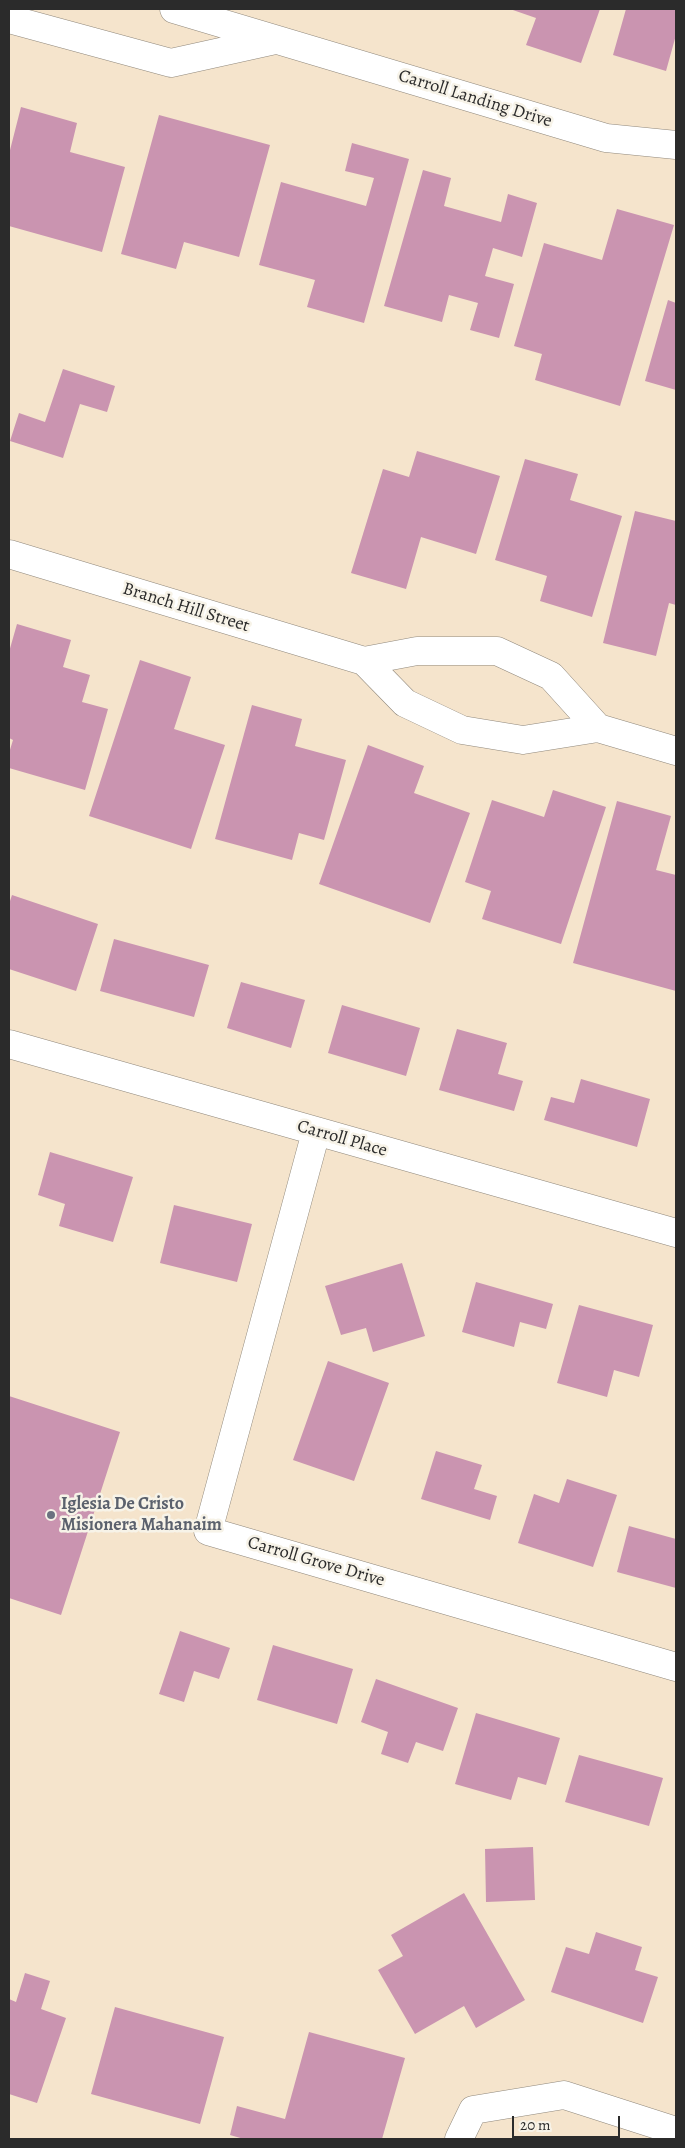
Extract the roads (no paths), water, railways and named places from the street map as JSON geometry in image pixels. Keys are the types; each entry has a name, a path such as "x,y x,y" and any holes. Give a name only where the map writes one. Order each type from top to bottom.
{"street":[{"name":"Carroll Landing Drive","path":"174,9 606,138 676,145"},
{"name":"Carroll Landing Drive","path":"9,19 171,63 277,39"},
{"name":"Branch Hill Street","path":"9,554 364,661 417,651 497,651 551,676 598,728"},
{"name":"Branch Hill Street","path":"364,661 405,703 462,730 523,740 598,728 676,751"},
{"name":"Carroll Place","path":"9,1044 676,1233"},
{"name":"Carroll Grove Drive","path":"316,1132 208,1530 676,1667"},
{"path":"459,2139 473,2110 564,2095 676,2131"}],"place":[{"name":"Iglesia De Cristo Misionera Mahanaim","path":"51,1515"}]}
